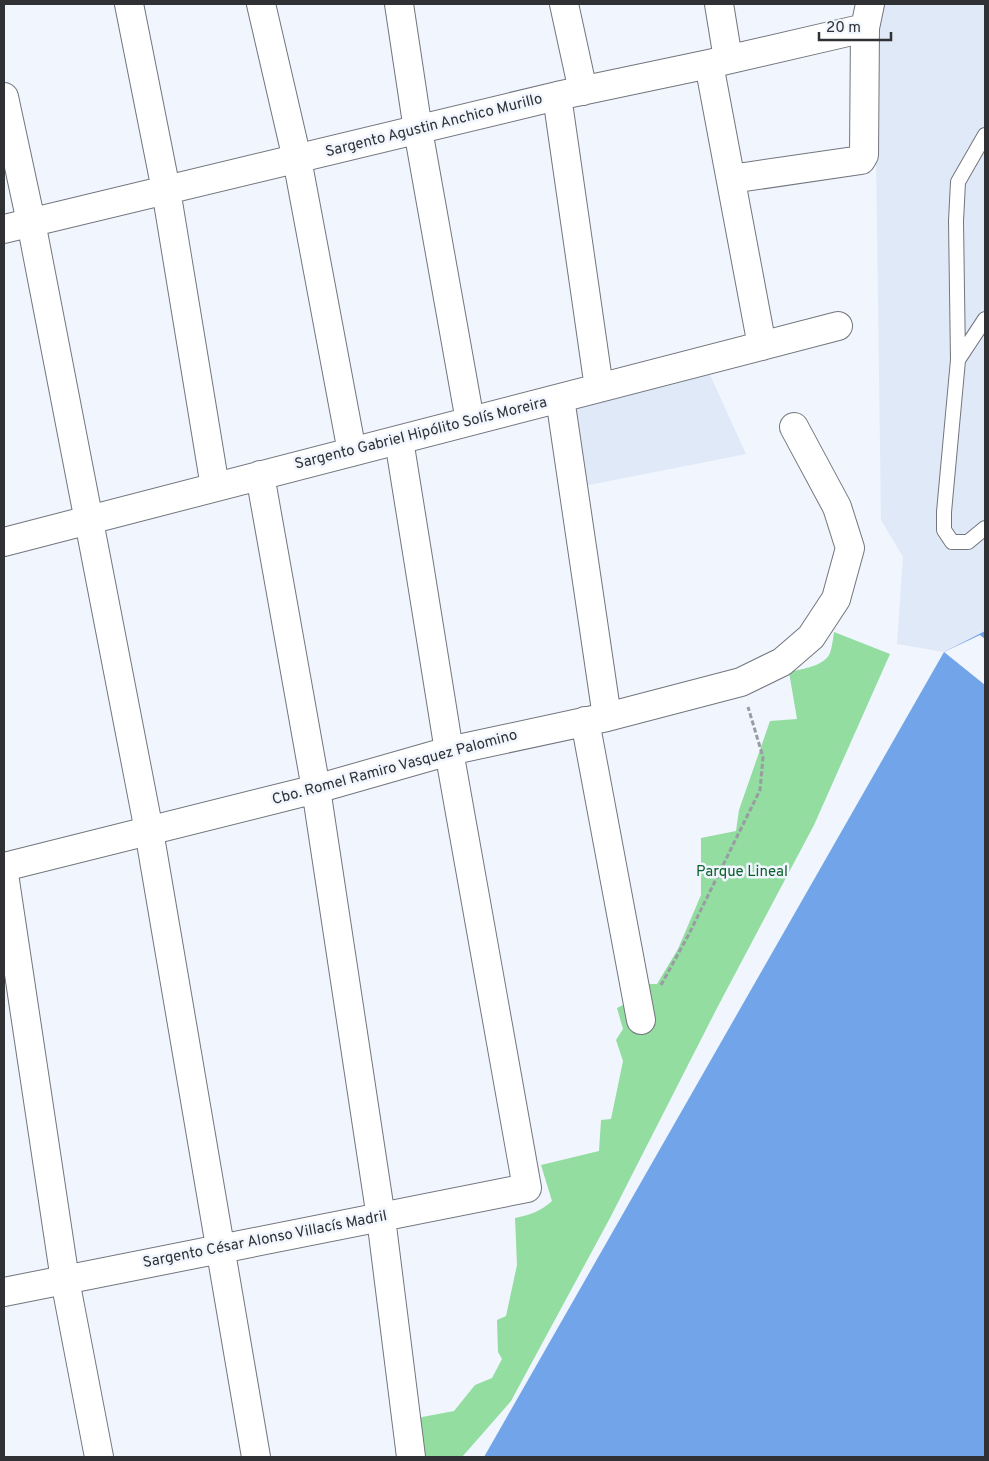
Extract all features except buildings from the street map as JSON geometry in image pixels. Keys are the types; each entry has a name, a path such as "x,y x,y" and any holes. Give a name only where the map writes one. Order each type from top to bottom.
{"street":[{"path":"129,4 166,190 215,487"},
{"path":"261,4 297,159 352,452"},
{"path":"399,4 418,130 470,421"},
{"path":"564,4 583,92"},
{"path":"719,4 718,62 731,179 762,346"},
{"path":"731,179 861,160 864,155 868,16"},
{"name":"Sargento Agustin Anchico Murillo","path":"4,229 557,96 718,62 868,16"},
{"path":"557,96 599,388"},
{"path":"4,97 31,222 149,831 256,1457"},
{"name":"Sargento Gabriel Hipólito Solís Moreira","path":"4,542 838,326"},
{"path":"560,398 596,719 641,1020"},
{"name":"Cbo. Romel Ramiro Vasquez Palomino","path":"4,867 316,789 449,751 596,719 741,682 782,662 811,637 836,600 850,548 837,507 794,427"},
{"path":"399,440 449,751"},
{"path":"260,475 316,789 381,1218 411,1457"},
{"name":"Sargento César Alonso Villacís Madril","path":"4,1292 527,1188 449,751"},
{"path":"4,874 66,1280 99,1457"}],"lane":[{"path":"985,135 958,182 956,221 958,360 944,530 952,542 968,542 985,528"},
{"path":"958,360 985,319"}],"path":[{"path":"660,986 689,934 760,790 763,757 741,682"}],"shaded area":[{"path":"874,4 985,4 985,631 944,652 897,644 903,557 881,520"},
{"path":"706,366 746,454 579,487 565,405"}],"green space":[{"name":"Parque Lineal","path":"834,632 890,654 814,825 717,1008 610,1218 511,1401 462,1457 419,1457 417,1418 454,1411 475,1385 492,1378 502,1359 498,1352 497,1320 506,1316 517,1265 515,1218 535,1212 552,1201 541,1165 599,1151 601,1120 611,1119 623,1061 616,1040 623,1029 617,1008 623,1005 624,996 642,984 657,984 678,949 701,895 701,838 736,831 739,810 770,721 797,719 789,672 823,661 830,653"}],"water":[{"path":"985,631 985,1457 484,1457 944,652"}],"pier":[{"path":"980,635 985,639 985,685 944,652"}]}
